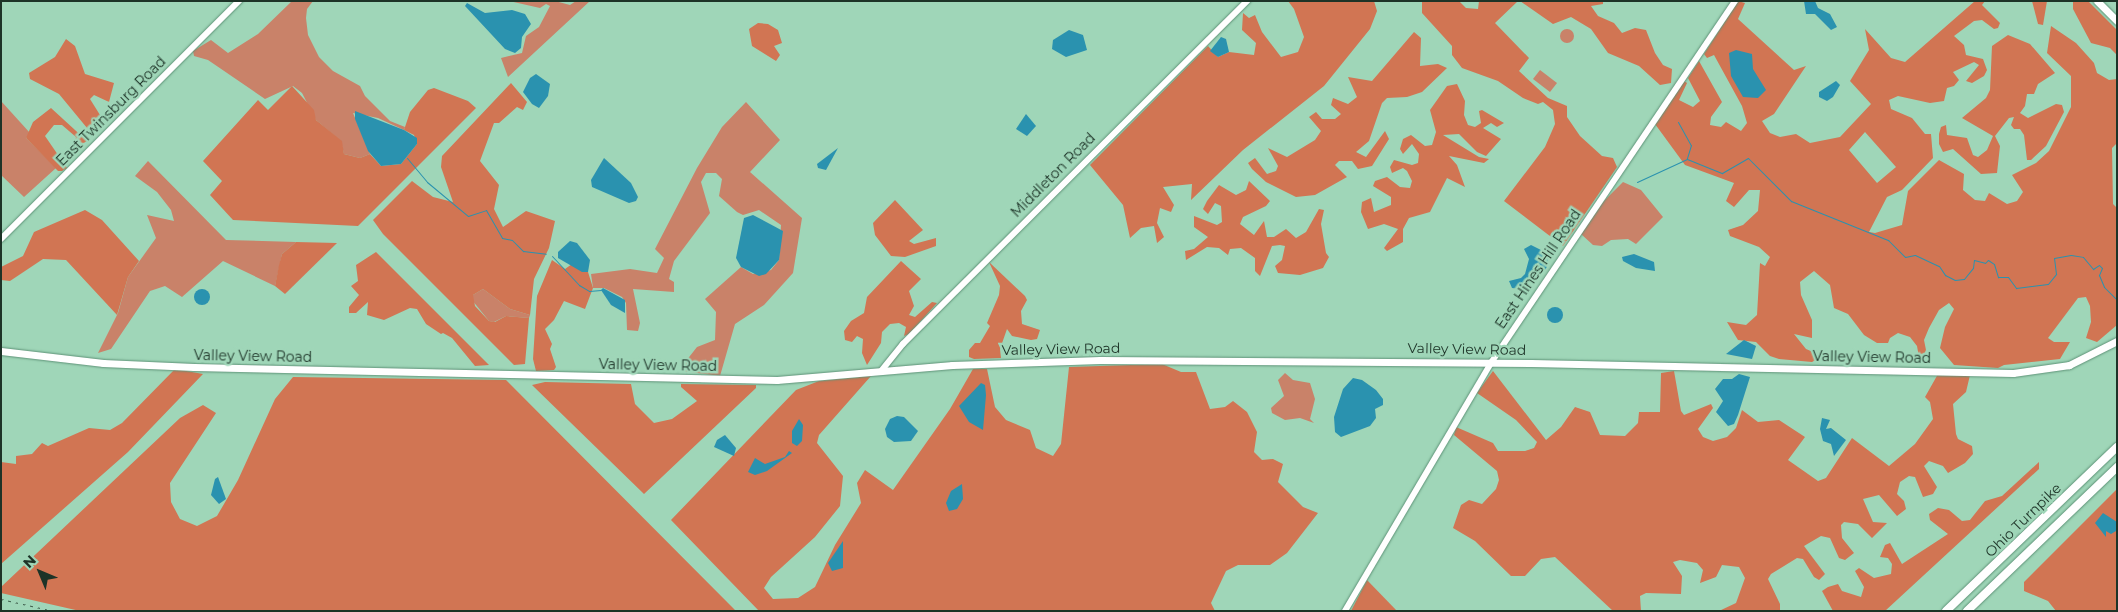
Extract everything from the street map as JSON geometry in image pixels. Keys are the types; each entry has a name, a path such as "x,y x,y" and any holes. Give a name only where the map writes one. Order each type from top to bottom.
{"highway":[{"name":"Ohio Turnpike","path":"1946,611 2117,447"},
{"name":"Ohio Turnpike","path":"1967,611 2117,467"}],"main road":[{"path":"2097,1 2117,21"},
{"name":"Valley View Road","path":"1,351 104,362 194,367 754,380 882,370 1100,360 1491,363 2013,373 2069,365 2117,341"}],"street":[{"name":"East Twinsburg Road","path":"1,239 239,1"},
{"name":"Middleton Road","path":"882,370 916,331 1247,1"},
{"name":"East Hines Hill Road","path":"1345,611 1491,363 1735,1"}],"shaded area":[{"path":"292,1 313,1 307,9 306,18 308,35 319,57 333,71 360,86 365,96 390,121 405,127 404,130 378,118 353,113 370,154 360,158 344,154 341,141 316,120 302,93 293,86 265,99 208,60 194,56 193,51 211,40 228,53 258,34"},
{"path":"509,1 555,1 570,5 576,1 590,1 508,77 501,58 522,53 526,36 539,27 550,6 546,4 540,8"},
{"path":"1288,1 1374,1 1377,11 1370,29 1324,86 1243,150 1191,200 1192,184 1163,187 1174,205 1171,212 1160,208 1157,223 1164,237 1157,243 1154,226 1141,228 1130,238 1123,205 1090,165 1208,46 1218,57 1229,52 1254,55 1256,43 1242,30 1243,13 1249,18 1255,15 1262,32 1281,57 1298,52 1304,37 1294,9"},
{"path":"1422,1 1459,1 1466,8 1478,9 1479,1 1518,1 1495,23 1529,58 1519,71 1548,98 1567,106 1567,117 1580,136 1602,156 1613,158 1617,167 1563,246 1504,201 1545,147 1555,124 1553,110 1543,102 1538,104 1523,98 1498,81 1462,68 1452,55 1452,46 1422,13"},
{"path":"1520,1 1603,1 1603,4 1591,6 1598,16 1614,23 1622,33 1635,28 1646,30 1655,53 1663,65 1672,69 1671,83 1660,85 1639,66 1608,53 1591,29 1571,17 1553,24"},
{"path":"1738,1 1745,3 1738,19 1794,70 1806,66 1774,114 1762,121 1770,133 1780,137 1796,134 1810,143 1840,137 1871,104 1850,81 1869,50 1865,29 1891,58 1905,62 1975,1 1985,1 1982,5 2000,23 1998,28 1994,29 1982,20 1974,21 1954,36 1964,45 1966,55 1983,59 1987,70 1984,76 1972,83 1966,81 1979,65 1974,62 1953,72 1959,80 1954,86 1947,88 1944,101 1930,103 1898,96 1889,100 1891,109 1912,118 1925,134 1931,134 1933,158 1902,190 1887,197 1869,232 1875,233 1902,225 1908,191 1939,160 1964,174 1963,190 1975,200 1985,201 1989,193 2007,204 2017,201 2023,192 2012,175 2036,163 2049,151 2071,107 2071,76 2047,53 2051,26 2076,43 2094,63 2097,73 2109,80 2117,79 2117,143 2112,148 2113,204 2117,208 2117,325 2097,342 2086,338 2091,322 2090,306 2086,297 2078,298 2048,338 2054,342 2070,342 2060,359 2004,365 1998,368 1954,365 1940,348 1945,327 1954,309 1949,303 1939,310 1929,328 1924,340 1926,350 1920,363 1917,346 1910,337 1898,333 1890,338 1888,343 1877,343 1864,335 1848,314 1834,308 1830,285 1814,271 1800,282 1801,295 1812,320 1812,338 1794,334 1806,349 1818,354 1819,358 1812,362 1779,359 1770,356 1756,342 1738,340 1727,322 1746,325 1757,315 1760,263 1765,266 1770,257 1759,247 1730,236 1728,230 1743,225 1758,211 1760,190 1749,190 1734,207 1726,201 1734,183 1685,165 1655,124 1684,81 1687,83 1679,100 1693,107 1700,101 1688,78 1699,61 1722,102 1711,117 1710,125 1721,127 1726,122 1741,131 1747,123 1742,106 1714,55 1707,58 1704,54","holes":["1865,132 1896,167 1877,183 1849,150"]},
{"path":"2032,1 2047,1 2043,25 2038,24"},
{"path":"2073,1 2088,1 2117,30 2117,55 2110,48 2091,43 2073,9"},
{"path":"758,23 768,24 778,30 782,43 774,46 780,55 776,61 752,46 749,29"},
{"path":"1564,29 1570,29 1574,36 1570,43 1564,43 1560,39 1560,33"},
{"path":"1414,32 1421,38 1420,66 1438,64 1447,68 1422,92 1407,97 1387,98 1382,103 1369,141 1356,152 1366,157 1385,131 1389,139 1372,166 1358,169 1352,161 1339,161 1335,165 1347,177 1315,195 1296,197 1266,182 1252,169 1248,163 1255,158 1267,174 1276,171 1278,166 1268,148 1287,157 1315,140 1321,131 1309,117 1316,112 1322,119 1335,119 1341,114 1331,105 1333,98 1348,104 1357,97 1348,77 1372,81"},
{"path":"2008,35 2030,44 2055,73 2038,84 2034,94 2027,94 2025,106 2020,113 2028,118 2056,104 2062,105 2064,112 2046,146 2031,160 2027,160 2024,135 2020,129 2014,129 2011,125 2014,117 2009,118 1995,136 2000,146 1997,173 1981,174 1953,149 1943,152 1939,144 1939,134 1941,127 1946,125 1947,135 1967,138 1973,155 1978,157 1987,150 1993,136 1962,118 1986,98 1990,90 1992,46"},
{"path":"66,39 75,46 85,74 114,83 109,102 94,95 90,99 105,123 92,134 59,94 30,79 29,73 55,57"},
{"path":"1540,70 1557,83 1550,92 1533,79"},
{"path":"511,83 527,102 523,110 517,107 499,123 494,123 480,161 499,185 494,209 503,227 526,211 555,221 549,248 534,279 530,315 510,309 483,289 473,295 475,306 489,321 495,322 506,316 529,318 525,364 514,365 383,234 373,220 412,181 433,197 453,202 441,167 442,156"},
{"path":"1457,84 1465,101 1464,115 1468,125 1475,127 1481,123 1479,111 1482,110 1504,123 1497,127 1491,123 1483,128 1501,139 1486,156 1477,152 1459,134 1443,135 1479,157 1489,159 1484,163 1449,156 1457,165 1465,187 1447,178 1430,212 1409,218 1403,229 1403,242 1387,251 1384,248 1398,229 1384,224 1368,229 1361,212 1362,202 1371,198 1374,212 1391,205 1391,197 1373,186 1375,181 1387,177 1400,187 1410,188 1412,181 1407,171 1403,168 1392,173 1390,167 1394,160 1412,165 1418,163 1419,154 1412,144 1403,154 1400,149 1403,139 1411,135 1425,146 1432,145 1436,132 1430,110 1447,86"},
{"path":"292,86 314,110 316,120 342,141 344,154 360,158 370,154 381,166 401,164 417,144 414,135 404,130 410,112 428,90 434,88 468,101 476,108 358,226 233,220 210,195 222,181 203,161 258,100 268,110"},
{"path":"1,101 30,133 26,138 56,168 24,197 1,175"},
{"path":"746,102 780,140 750,172 802,218 793,273 764,305 735,324 720,376 683,371 686,361 697,347 715,340 716,312 705,299 741,267 753,274 771,270 779,260 781,225 759,210 743,215 737,212 719,196 722,179 716,173 706,173 701,182 710,213 674,261 669,279 674,282 674,292 633,289 640,323 638,331 627,330 626,303 622,297 604,288 593,288 591,274 630,269 657,273 664,258 655,249 697,168 722,127"},
{"path":"51,108 87,141 82,144 75,141 76,137 62,125 54,125 45,136 67,168 62,171 58,171 26,138 33,122"},
{"path":"148,161 226,240 296,242 282,254 275,286 223,261 182,297 165,286 150,291 111,349 98,353 118,313 128,277 156,238 147,215 174,221 171,210 157,192 135,176"},
{"path":"1249,181 1270,201 1266,206 1243,217 1240,224 1254,235 1264,221 1267,237 1274,237 1286,229 1296,238 1306,232 1319,209 1324,210 1321,224 1326,253 1329,257 1323,268 1300,275 1278,273 1275,266 1282,260 1285,246 1280,245 1272,246 1260,276 1255,271 1255,258 1241,248 1230,249 1228,255 1219,248 1207,247 1186,260 1185,251 1194,249 1208,237 1194,227 1194,216 1217,225 1222,222 1221,206 1215,203 1208,214 1203,209 1207,201 1219,185 1236,195 1246,190"},
{"path":"1623,182 1641,190 1663,217 1636,244 1628,239 1611,240 1602,246 1593,245 1581,234 1602,203"},
{"path":"895,200 923,230 909,241 914,244 936,238 936,246 905,257 891,256 875,235 873,223"},
{"path":"85,210 102,220 139,261 128,277 117,315 66,260 43,259 10,281 1,280 1,267 23,256 34,232"},
{"path":"296,242 337,243 285,294 275,286 279,265 282,254"},
{"path":"376,252 489,365 475,366 452,338 443,333 441,334 426,324 417,309 410,308 384,320 367,315 368,302 356,313 349,313 349,307 359,295 351,286 358,281 356,265"},
{"path":"552,260 565,269 572,264 588,272 593,288 585,309 564,301 554,320 545,329 552,344 550,349 556,367 554,370 536,371 533,359 537,296"},
{"path":"901,261 921,279 909,291 914,306 909,315 915,317 932,302 937,303 909,334 904,336 906,327 899,323 890,324 882,332 881,343 867,365 862,353 863,339 857,336 852,342 845,340 844,331 851,321 864,313 867,297"},
{"path":"989,262 1025,296 1027,300 1021,311 1022,324 1040,330 1037,339 1031,340 1012,336 1007,329 1000,349 1001,358 974,359 969,357 969,350 975,343 980,343 990,326 987,323 999,295 1000,286"},
{"path":"483,289 510,309 530,315 529,318 506,316 494,322 489,321 472,300 473,295"},
{"path":"1162,364 1181,372 1196,372 1210,409 1225,407 1233,401 1247,412 1257,432 1254,452 1262,460 1273,459 1283,464 1278,482 1303,507 1318,513 1287,553 1270,565 1238,565 1226,571 1211,603 1215,611 759,611 671,520 796,390 819,381 871,376 819,435 817,443 843,476 840,506 815,537 771,577 764,588 773,599 798,598 815,587 835,545 861,503 857,483 865,470 893,490 950,409 973,369 987,369 995,407 1006,420 1030,430 1036,448 1053,456 1061,444 1069,367"},
{"path":"175,369 203,374 128,452 1,564 1,462 16,464 16,456 32,454 42,443 48,446 89,428 110,430 122,423"},
{"path":"1493,371 1546,440 1561,427 1575,407 1590,412 1600,435 1625,436 1638,423 1639,412 1660,412 1661,373 1674,371 1681,411 1684,415 1711,404 1713,408 1698,429 1703,437 1713,441 1727,437 1736,428 1742,410 1758,422 1779,420 1805,437 1788,460 1818,481 1826,478 1852,438 1889,466 1915,444 1933,419 1930,402 1925,397 1938,374 1970,375 1966,392 1953,404 1958,439 1972,446 1973,454 1965,463 1948,473 1943,466 1929,461 1924,466 1937,487 1933,494 1923,497 1915,477 1909,476 1900,482 1897,494 1904,501 1906,509 1897,516 1879,495 1863,499 1873,522 1887,523 1872,538 1858,524 1844,522 1841,525 1842,538 1854,553 1845,560 1839,558 1830,538 1821,536 1804,546 1825,574 1819,580 1814,577 1803,559 1797,558 1771,574 1768,579 1780,604 1780,611 1719,611 1736,603 1745,578 1739,567 1722,565 1716,577 1700,583 1703,570 1697,563 1680,560 1673,562 1682,576 1681,594 1646,593 1640,596 1641,611 1613,611 1555,557 1541,559 1525,576 1511,576 1475,541 1453,528 1461,505 1469,500 1482,504 1496,489 1499,480 1497,471 1454,435 1456,427 1493,443 1498,451 1525,451 1534,448 1537,442 1516,420 1477,393"},
{"path":"1285,373 1293,380 1310,383 1315,399 1310,419 1314,423 1300,418 1285,420 1272,413 1271,408 1284,396 1278,380"},
{"path":"293,377 506,380 736,611 80,611 1,593 1,587 180,418 203,405 216,413 170,483 171,502 180,519 197,526 217,516 238,480 275,399"},
{"path":"545,382 631,384 635,404 654,423 672,419 697,401 681,387 681,384 756,385 756,388 644,494 532,385"},
{"path":"2039,462 2039,469 1885,611 1833,611 1822,591 1828,587 1838,584 1842,591 1861,597 1864,587 1855,571 1859,568 1874,578 1891,574 1892,564 1888,558 1880,557 1885,545 1890,543 1902,564 1948,534 1930,520 1929,514 1938,508 1949,510 1962,521 1970,520 1985,501 2002,496"},
{"path":"2117,489 2117,611 2056,611 2048,601 2024,591 2024,582"},
{"path":"1367,580 1397,611 1351,611"}],"water":[{"path":"1804,1 1815,1 1818,8 1830,14 1837,27 1831,30 1815,14 1806,14"},
{"path":"467,3 485,13 512,10 525,14 531,24 522,37 521,48 515,53 505,49 465,6"},
{"path":"1069,30 1083,35 1087,50 1066,57 1052,49 1053,40"},
{"path":"1221,37 1226,39 1229,52 1218,57 1210,51"},
{"path":"1736,50 1752,54 1753,69 1766,90 1758,98 1743,97 1731,76 1729,53"},
{"path":"536,74 550,84 548,96 539,108 532,104 523,92 530,78"},
{"path":"1836,81 1840,85 1833,97 1827,101 1819,97 1819,92"},
{"path":"355,111 404,130 417,138 417,144 401,164 381,166 368,151 355,119"},
{"path":"1026,114 1036,126 1027,136 1016,129"},
{"path":"838,148 826,170 818,168 817,164"},
{"path":"604,158 631,183 638,197 636,201 629,203 592,187 591,180"},
{"path":"753,215 783,231 779,260 766,274 759,276 741,267 736,258 744,218"},
{"path":"570,241 577,243 590,260 588,272 582,272 558,258 558,252"},
{"path":"1531,245 1547,253 1548,266 1528,290 1512,288 1509,281 1521,278 1525,274 1529,259 1524,249"},
{"path":"1634,254 1654,262 1655,271 1636,268 1623,261 1622,257"},
{"path":"603,288 625,300 625,313 611,305 601,290"},
{"path":"202,289 210,297 202,305 194,297"},
{"path":"1552,307 1558,307 1563,312 1561,321 1552,323 1547,318 1547,312"},
{"path":"1744,340 1756,346 1752,359 1726,354"},
{"path":"1739,374 1750,377 1734,424 1728,426 1716,412 1723,401 1715,389 1723,379 1732,379"},
{"path":"1353,378 1362,380 1376,390 1383,399 1383,405 1375,409 1376,418 1370,426 1341,437 1335,432 1334,417 1343,389"},
{"path":"981,383 985,385 986,395 983,430 969,422 959,406"},
{"path":"897,416 904,417 918,431 911,441 894,442 887,437 885,429 890,419"},
{"path":"1822,418 1830,420 1826,429 1831,428 1846,440 1834,456 1831,444 1823,441 1820,429"},
{"path":"799,419 803,425 802,441 797,446 792,443 792,431"},
{"path":"725,435 736,448 734,456 714,447 717,440"},
{"path":"789,451 792,453 767,471 755,475 748,472 755,458 765,464 785,457"},
{"path":"218,477 226,499 219,504 211,495 215,479"},
{"path":"962,484 963,499 957,509 949,511 946,503 951,491"},
{"path":"2103,513 2117,522 2116,531 2111,534 2106,531 2106,537 2095,523"},
{"path":"843,541 843,568 832,571 828,563"}],"waterway":[{"path":"1678,122 1691,145 1687,158"},
{"path":"407,158 427,182 468,216 486,210 502,238 512,240 523,251 546,254"},
{"path":"1637,182 1687,159 1722,173 1748,158 1791,201 1888,240 1905,257 1915,255 1939,266 1945,275 1955,280 1964,279 1973,268 1974,260 1985,263 1988,260 1994,264 1998,277 2008,277 2016,288 2048,284 2056,274 2054,258 2071,255 2083,257 2093,269 2099,265 2102,268 2099,275 2104,287 2117,300"},
{"path":"552,256 579,285 589,291 601,290"}],"railway":[{"path":"1,599 54,611"}]}
